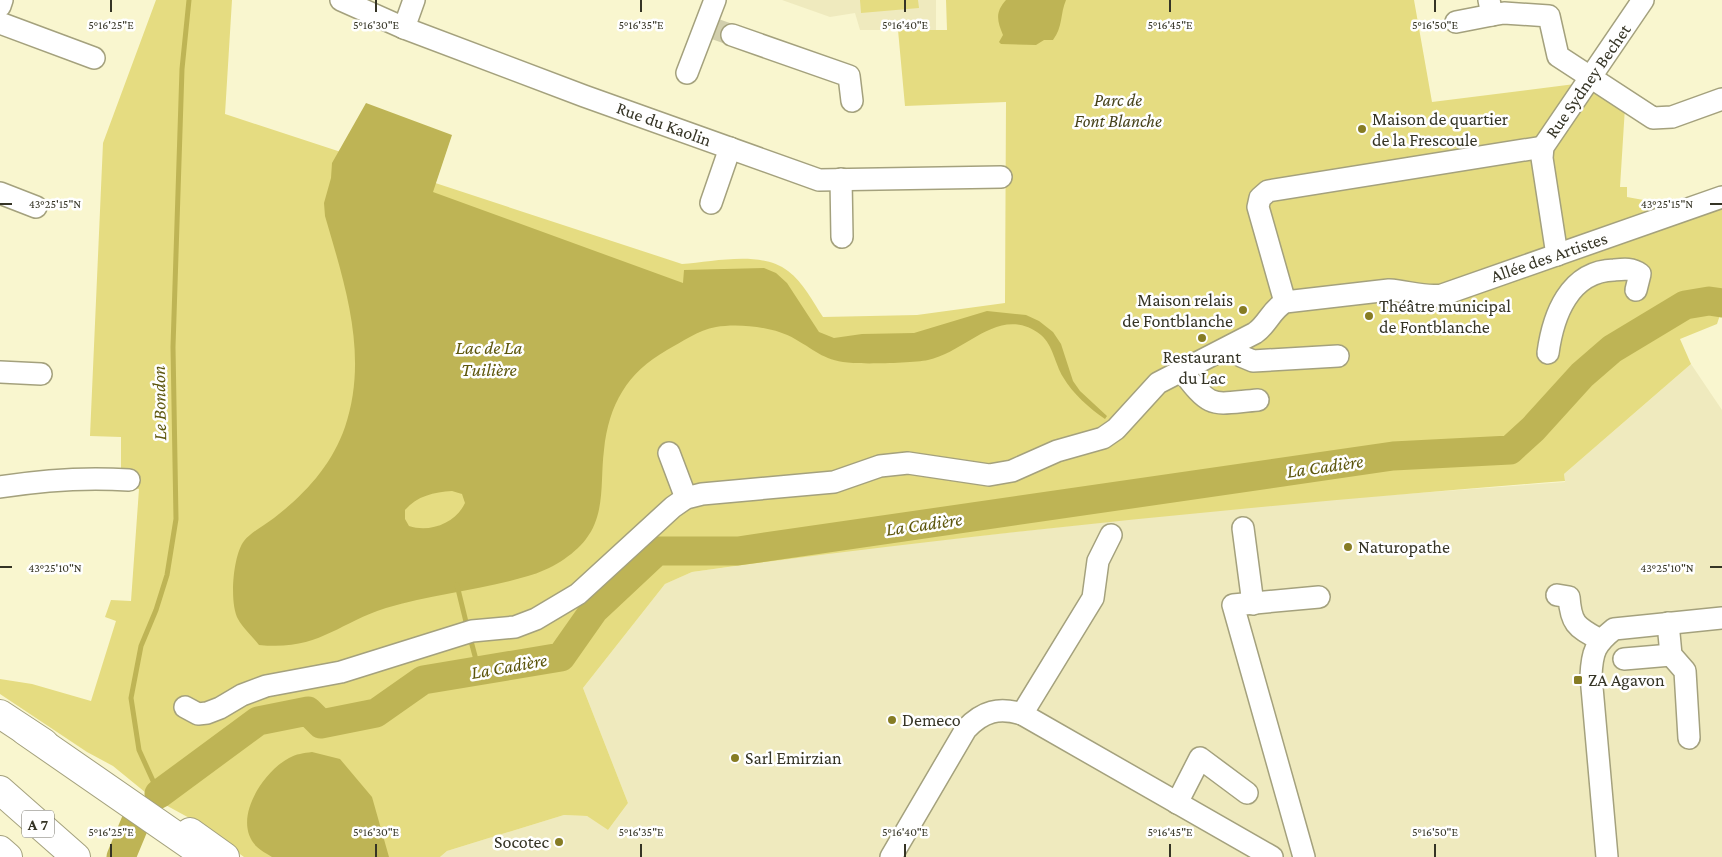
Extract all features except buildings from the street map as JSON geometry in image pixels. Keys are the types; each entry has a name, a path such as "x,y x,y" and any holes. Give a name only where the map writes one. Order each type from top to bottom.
{"main road":[{"path":"0,714 225,857"},
{"name":"A 7","path":"0,790 76,857"},
{"path":"142,806 207,857"},
{"name":"A 7","path":"0,850 8,857"}],"street":[{"path":"0,6 2,0"},
{"name":"Rue du Kaolin","path":"341,0 404,28 819,180 1001,177"},
{"path":"404,28 414,0"},
{"path":"687,73 717,30 715,0"},
{"name":"Rue Sydney Bechet","path":"1557,254 1542,158 1543,147 1643,0"},
{"path":"1456,22 1490,8 1504,13 1549,16 1558,56 1653,118 1672,117 1722,99"},
{"path":"0,23 94,58"},
{"path":"717,30 849,76 852,101"},
{"path":"185,707 198,714 207,713 242,695 266,686 341,672 472,631 515,627 536,619 578,594 655,522 686,498 702,494 834,482 880,466 908,463 989,475 1012,471 1057,451 1103,438 1116,429 1158,384 1265,326 1275,307 1285,302 1258,208 1260,198 1268,191 1543,147"},
{"path":"711,203 730,148"},
{"path":"841,179 842,236"},
{"path":"0,193 36,207"},
{"name":"Allée des Artistes","path":"1285,302 1389,290 1404,291 1428,297 1442,295 1722,197"},
{"path":"1598,240 1607,270"},
{"path":"1548,353 1551,328 1558,309 1569,291 1588,276 1607,270 1634,270 1640,274 1636,290"},
{"path":"1233,345 1241,356 1253,361 1338,356"},
{"path":"1182,371 1203,397 1209,401 1217,403 1258,400"},
{"path":"0,372 41,374"},
{"path":"669,453 686,498"},
{"path":"0,487 53,480 95,478 129,480"},
{"path":"1243,528 1253,604"},
{"path":"1022,714 1093,598 1098,561 1111,535"},
{"path":"1557,595 1569,597 1570,614 1577,627 1600,640"},
{"path":"1304,857 1233,605 1319,597"},
{"path":"1607,857 1591,676 1592,657 1600,640 1614,630 1722,618"},
{"path":"1668,623 1671,655 1685,671 1689,738"},
{"path":"1624,659 1671,655"},
{"path":"891,857 966,729 975,719 998,710 1022,714 1272,857"},
{"path":"1177,803 1200,758 1247,793"}],"shaded area":[{"path":"782,0 936,0 936,30 860,30 855,13 830,17"},
{"path":"1691,364 1722,410 1722,857 440,857 447,851 564,815 587,816 608,830 628,803 583,688 665,584 692,572 868,548 1104,522 1309,501 1565,482 1564,474"}],"green space":[{"name":"Parc de Font Blanche","path":"156,0 232,0 225,114 682,264 751,259 777,265 788,271 798,281 823,317 917,315 1005,303 1006,102 905,106 898,30 947,30 946,0 1414,0 1432,102 1575,84 1625,107 1620,187 1627,187 1627,197 1709,212 1722,208 1722,309 1717,324 1680,339 1691,364 1564,474 1565,481 1346,499 1128,520 910,544 692,572 665,584 583,688 628,803 608,830 587,816 564,815 447,851 440,857 244,857 193,820 151,797 113,766 87,752 0,694 0,679 32,684 91,701 116,621 105,617 111,600 131,601 139,489 121,485 121,437 90,436 103,143"},
{"path":"860,0 918,0 919,8 861,13"}],"water":[{"path":"1006,0 1066,0 1060,25 1053,40 1044,40 1036,45 1001,44 999,42 1003,35 998,17 1002,4"},
{"name":"Lac de La Tuilière","path":"366,103 452,135 433,192 683,283 684,270 764,268 776,273 787,283 819,332 834,338 862,334 914,333 987,311 1026,315 1039,321 1053,332 1061,344 1073,381 1080,391 1107,416 1105,419 1076,395 1063,377 1045,339 1026,327 1012,324 998,326 943,355 928,360 902,363 853,363 828,358 787,335 767,329 735,326 716,327 690,337 653,359 641,369 622,391 610,418 607,433 597,518 586,539 568,557 553,566 528,576 386,608 312,640 279,646 259,645 240,622 235,612 233,579 240,548 247,538 285,509 316,478 333,454 339,441 352,400 355,374 352,321 340,268 325,216 324,203 331,178 332,163","holes":["452,491 462,494 465,503 461,510 442,525 417,528 409,526 405,519 405,510 420,498"]},
{"path":"312,752 340,759 372,797 389,857 272,857 256,846 249,835 247,823 249,810 261,784 279,764 297,755"}],"waterway":[{"name":"Le Bondon","path":"159,794 139,750 131,698 141,646 156,610 167,575 176,519 173,347 182,69 189,0"},
{"name":"La Cadière","path":"159,794 258,721 308,711 321,724 376,713 423,680 561,657 594,610 657,551 738,551 1393,456 1510,450 1533,429 1582,375 1612,349 1685,305 1709,301 1722,303"},
{"path":"457,585 467,626"},
{"path":"471,641 479,671"},
{"name":"La Cadière","path":"121,857 136,821"}],"tunnel":[{"path":"715,29 732,35"}],"place":[{"name":"Maison de quartier de la Frescoule","path":"1362,129"},
{"name":"Maison relais de Fontblanche","path":"1243,310"},
{"name":"Théâtre municipal de Fontblanche","path":"1369,316"},
{"name":"Restaurant du Lac","path":"1202,338"},
{"name":"Naturopathe","path":"1348,547"},
{"name":"ZA Agavon","path":"1578,680"},
{"name":"Demeco","path":"892,720"},
{"name":"Sarl Emirzian","path":"735,758"},
{"name":"Socotec","path":"559,842"}]}
